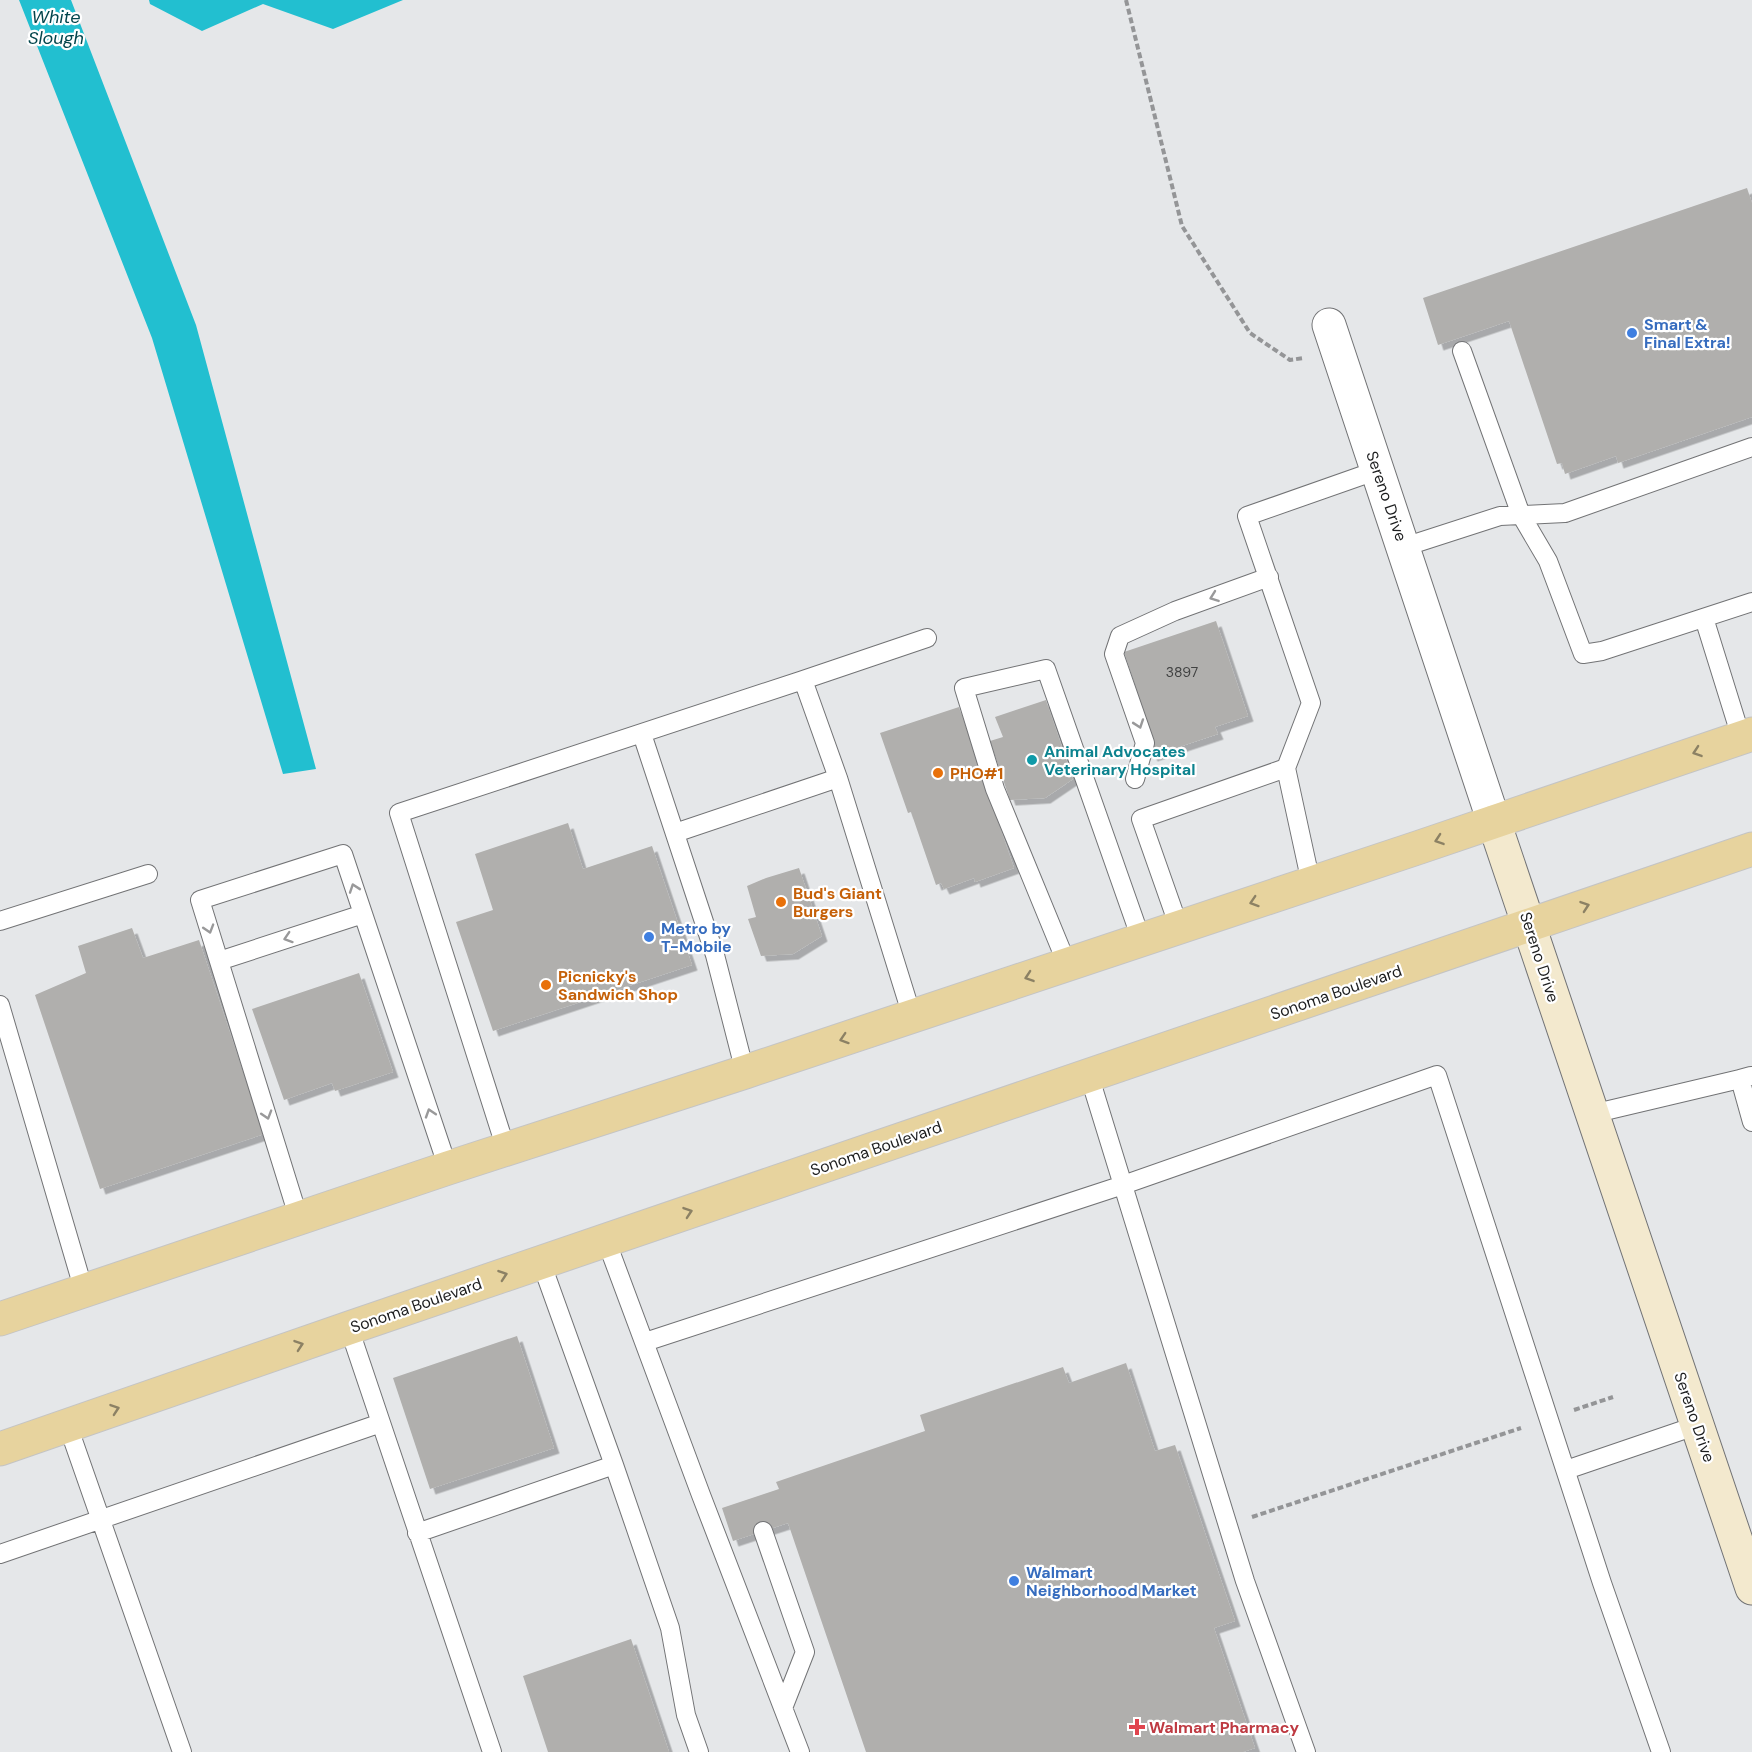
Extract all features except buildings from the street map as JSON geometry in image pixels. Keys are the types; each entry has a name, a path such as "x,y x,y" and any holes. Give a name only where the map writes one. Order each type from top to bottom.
{"main road":[{"path":"0,1319 448,1168 745,1072 1494,822 1746,735"},
{"name":"Sonoma Boulevard","path":"0,1449 1752,849"}],"street":[{"name":"Sereno Drive","path":"1333,338 1752,1588"}],"lane":[{"path":"1462,351 1521,514 1548,561 1583,654 1602,651 1752,602"},
{"path":"1404,547 1500,516 1565,513 1752,447"},
{"path":"1311,883 1286,768 1311,703 1247,516 1378,470"},
{"path":"1135,779 1145,743 1114,654 1120,636 1175,611 1269,577"},
{"path":"1704,618 1746,735"},
{"path":"506,1149 399,813 927,638"},
{"path":"1067,964 994,789 964,688 1046,669 1142,939"},
{"path":"803,680 838,778 912,1016"},
{"path":"642,734 715,955 745,1072"},
{"path":"1179,927 1141,819 1286,768"},
{"path":"675,833 838,778"},
{"path":"299,1219 200,900 343,854 448,1168"},
{"path":"0,921 148,874"},
{"path":"219,961 363,914"},
{"path":"0,1005 84,1291"},
{"path":"645,1342 1123,1185 1437,1075 1661,1752"},
{"path":"1089,1076 1245,1581 1306,1752"},
{"path":"1592,1114 1746,1077 1752,1122"},
{"path":"606,1240 800,1752"},
{"path":"541,1262 670,1628 686,1715 699,1752"},
{"path":"348,1328 492,1752"},
{"path":"0,1554 381,1423"},
{"path":"1566,1470 1698,1425"},
{"path":"68,1426 182,1752"},
{"path":"417,1533 614,1465"},
{"path":"763,1531 805,1652 783,1708"}],"path":[{"path":"1126,0 1182,226 1250,333 1290,360 1333,338"},
{"path":"1228,1526 1613,1397"}],"water":[{"name":"White Slough","path":"19,0 71,0 196,325 316,769 283,774 152,338"},
{"path":"149,0 403,0 333,29 263,4 202,31 150,4"}],"place":[{"name":"Smart & Final Extra!","path":"1632,333"},
{"name":"Animal Advocates Veterinary Hospital","path":"1032,760"},
{"name":"PHO#1","path":"938,773"},
{"name":"Bud's Giant Burgers","path":"781,902"},
{"name":"Metro by T-Mobile","path":"649,937"},
{"name":"Picnicky's Sandwich Shop","path":"546,985"},
{"name":"Walmart Neighborhood Market","path":"1014,1581"},
{"name":"Walmart Pharmacy","path":"1137,1727"}]}
